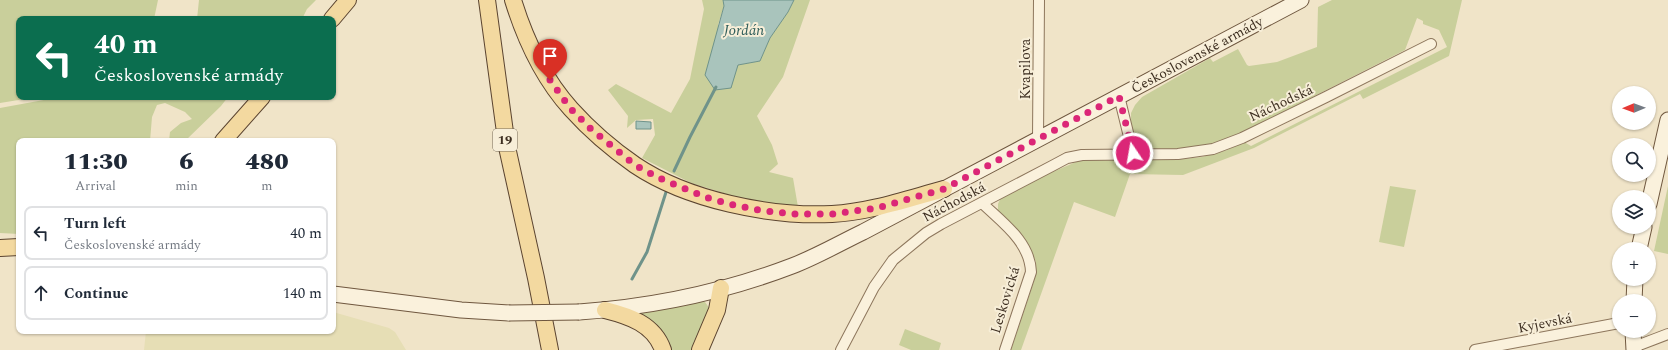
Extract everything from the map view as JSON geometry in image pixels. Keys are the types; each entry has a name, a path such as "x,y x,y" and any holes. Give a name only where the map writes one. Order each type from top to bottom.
{"main road":[{"path":"335,16 348,0"},
{"path":"479,0 487,48 498,93"},
{"name":"19","path":"487,0 498,93 507,148 536,278 550,350"},
{"name":"19","path":"498,0 502,46 530,219 536,278"},
{"path":"513,0 523,29 535,56 570,108 591,129 635,165 665,181 708,198 734,205 764,211 796,214 832,214 877,208 944,189"},
{"name":"Československé armády","path":"336,294 461,310 509,313 580,312 647,305 721,288 793,266 863,232 1301,0"},
{"path":"226,138 259,100"},
{"path":"1652,190 1668,120"},
{"path":"0,248 16,249"},
{"path":"700,350 717,310 721,288"},
{"path":"605,310 631,317 639,321 656,336 663,350"},
{"path":"1633,338 1634,348"}],"street":[{"name":"Kvapilova","path":"1038,139 1039,0"},
{"name":"Náchodská","path":"841,350 874,287 893,260 926,233 1052,166 1074,156 1133,153 1178,154 1213,149 1242,138 1431,44"},
{"path":"1119,96 1133,153"},
{"name":"Leskovická","path":"982,203 1013,232 1024,247 1031,264 1031,272 1005,350"},
{"name":"Kyjevská","path":"1475,350 1612,323"},
{"path":"1634,348 1668,334"}],"shaded area":[{"path":"336,313 389,328 395,332 406,350 144,350 146,334 336,334"}],"green space":[{"path":"0,0 158,0 155,16 16,16 16,100 18,100 0,103"},
{"path":"199,0 316,0 307,9 304,16 197,16"},
{"path":"702,0 723,0 724,6 718,25 737,65 760,61 770,38 788,12 794,0 810,0 783,77 757,116 772,145 778,164 769,172 793,178 798,207 749,201 691,183 642,158 655,135 653,119 636,120 627,128 628,116 608,90 616,84 671,113 690,79 704,9"},
{"path":"1332,0 1462,0 1449,56 1363,99 1360,94 1254,148 1183,175 1130,174 1115,217 1074,202 1021,350 1011,350 1034,281 1036,262 1027,243 998,212 998,204 1001,197 1043,176 1083,159 1183,159 1202,157 1227,150 1244,142 1251,146 1447,47 1439,30 1423,24 1423,21 1417,18 1405,50 1220,144 1161,151 1150,149 1143,145 1134,133 1131,123 1131,113 1135,105 1142,97 1210,58 1213,62 1238,49 1249,66 1277,62 1317,47 1318,7"},
{"path":"44,100 226,100 188,138 169,138 170,132 181,123 192,119 185,112 165,103 157,105 152,117 150,138 16,138 16,234 0,233 0,108"},
{"path":"1390,186 1416,190 1404,247 1379,242"},
{"path":"1668,186 1668,254 1656,251 1656,242"},
{"path":"700,301 705,302 710,309 693,350 670,350 639,314"},
{"path":"905,329 941,343 939,350 911,350 899,345"}],"water":[{"name":"Jordán","path":"723,0 794,0 788,12 770,38 760,61 738,65 731,88 715,90 705,75 724,6"},
{"path":"636,121 651,122 651,129 636,129"}],"waterway":[{"path":"674,171 716,87"},
{"path":"632,279 647,252 667,189"}],"route":[{"path":"550,80 570,108 591,129 635,165 659,178 708,198 764,211 796,214 832,214 877,208 944,189 1119,96 1133,153"}]}
